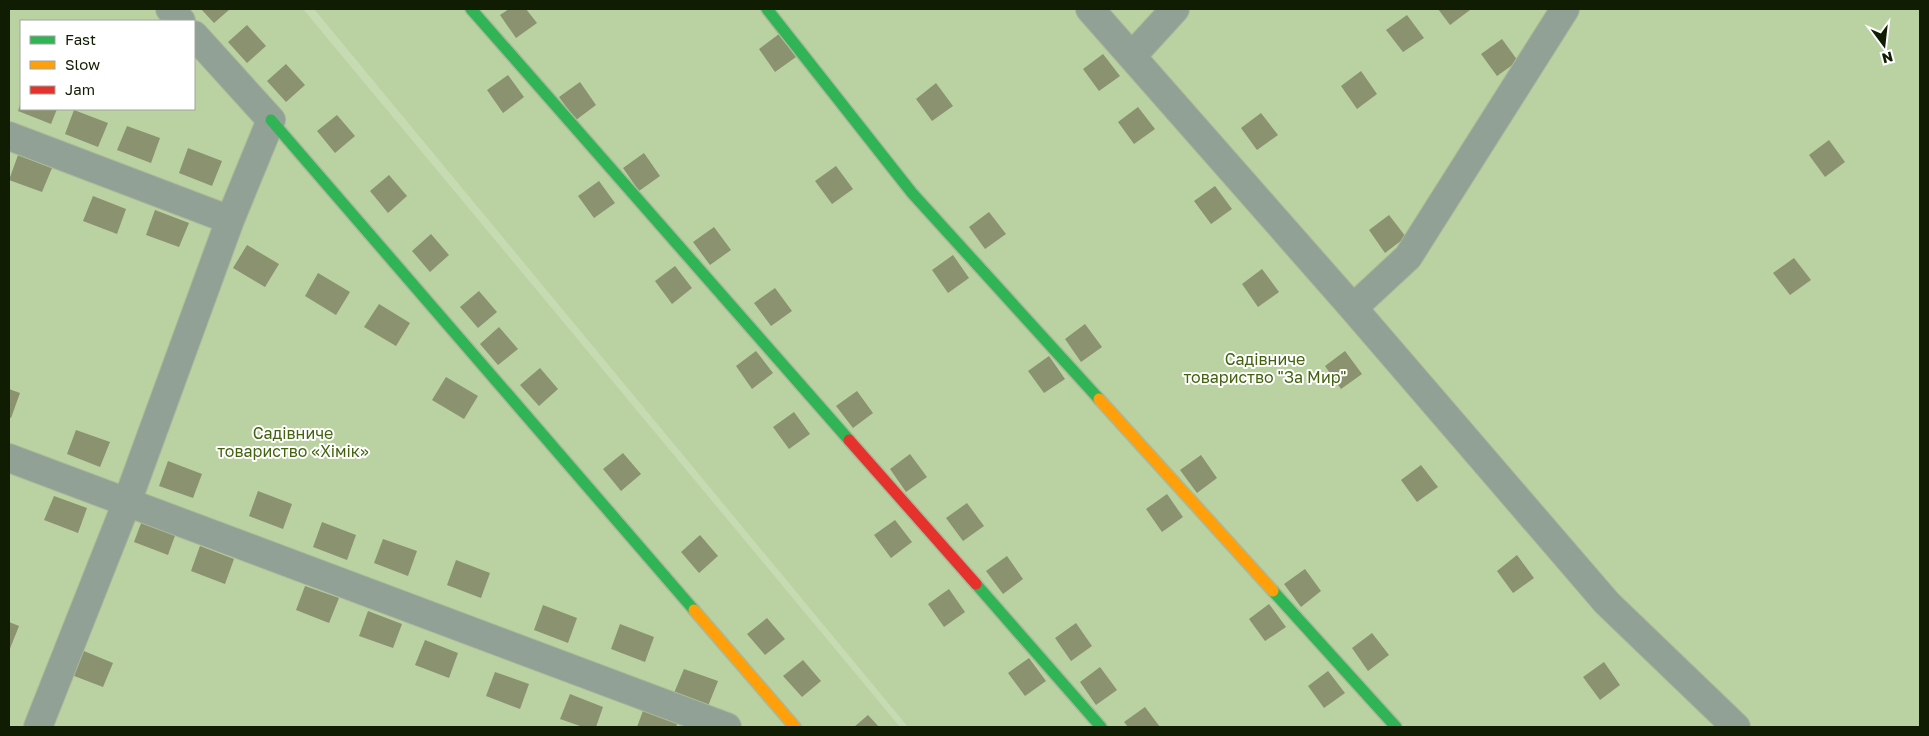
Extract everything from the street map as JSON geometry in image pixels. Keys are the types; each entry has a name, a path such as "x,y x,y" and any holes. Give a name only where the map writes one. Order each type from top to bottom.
{"street":[{"path":"170,9 180,20"},
{"path":"471,9 1101,727"},
{"path":"768,9 912,193 1396,727"},
{"path":"1090,9 1353,308 1607,603 1736,727"},
{"path":"1132,56 1175,9"},
{"path":"1353,308 1408,257 1565,9"},
{"path":"195,36 271,120 794,727"},
{"path":"38,727 127,502 230,220 271,120"},
{"path":"9,136 230,220"},
{"path":"9,458 727,727"}],"green space":[{"name":"Садівниче товариство «Хімік»","path":"9,9 303,9 900,727 9,727"},
{"name":"Садівниче товариство \"За Мир\"","path":"314,9 1920,9 1920,727 908,727"}],"building":[{"path":"201,9 230,9 214,23"},
{"path":"509,9 526,9 537,23 516,38 500,15"},
{"path":"1438,9 1469,9 1470,10 1450,25"},
{"path":"1407,15 1424,38 1403,52 1386,30"},
{"path":"247,25 266,46 247,63 228,42"},
{"path":"779,34 796,57 775,72 759,49"},
{"path":"1502,39 1518,61 1497,76 1481,54"},
{"path":"1103,54 1120,76 1099,91 1083,69"},
{"path":"286,64 305,85 286,102 267,81"},
{"path":"1361,71 1377,94 1357,109 1341,86"},
{"path":"508,75 524,97 503,113 487,90"},
{"path":"580,82 596,105 576,120 559,97"},
{"path":"936,83 953,106 932,121 916,99"},
{"path":"20,105 20,110 57,110 51,124 18,111"},
{"path":"1138,107 1155,129 1134,144 1118,122"},
{"path":"74,110 108,123 98,147 65,134"},
{"path":"1261,113 1278,135 1257,150 1241,128"},
{"path":"337,115 355,136 335,153 317,131"},
{"path":"127,126 160,138 151,163 117,150"},
{"path":"1829,140 1845,162 1825,177 1809,155"},
{"path":"188,148 222,161 212,186 179,173"},
{"path":"644,153 660,176 639,191 623,168"},
{"path":"18,155 52,168 42,192 9,180"},
{"path":"836,166 853,189 832,204 815,181"},
{"path":"389,175 407,196 388,213 370,191"},
{"path":"599,181 615,203 594,218 578,196"},
{"path":"1215,186 1232,209 1211,224 1194,201"},
{"path":"93,196 126,209 117,234 83,221"},
{"path":"155,210 189,223 179,247 146,235"},
{"path":"989,212 1006,234 985,249 969,227"},
{"path":"1389,215 1406,237 1385,253 1369,230"},
{"path":"714,227 731,250 710,265 693,242"},
{"path":"431,234 449,255 430,272 412,251"},
{"path":"247,245 279,264 265,287 233,268"},
{"path":"953,255 969,278 948,293 932,270"},
{"path":"1794,258 1811,280 1790,295 1773,273"},
{"path":"675,266 692,288 672,304 655,281"},
{"path":"1262,269 1279,292 1258,307 1242,284"},
{"path":"318,273 350,292 336,315 305,296"},
{"path":"775,288 792,311 771,326 754,303"},
{"path":"479,291 497,312 478,328 460,307"},
{"path":"379,304 410,323 396,346 364,327"},
{"path":"1085,324 1102,347 1081,362 1065,339"},
{"path":"499,327 518,349 498,365 480,344"},
{"path":"756,351 773,373 752,389 736,366"},
{"path":"1345,351 1362,374 1341,389 1325,366"},
{"path":"1049,356 1065,379 1044,393 1028,371"},
{"path":"540,368 558,389 539,406 520,385"},
{"path":"446,377 478,396 464,419 432,400"},
{"path":"9,389 20,393 11,418 9,417"},
{"path":"857,391 873,413 853,428 836,406"},
{"path":"794,412 810,434 789,449 773,427"},
{"path":"76,430 110,442 100,467 67,454"},
{"path":"623,453 641,474 621,491 603,469"},
{"path":"910,454 927,477 906,492 890,469"},
{"path":"1201,455 1217,478 1197,493 1180,470"},
{"path":"168,461 202,474 193,498 159,486"},
{"path":"1421,465 1438,487 1417,502 1401,480"},
{"path":"258,491 292,504 283,529 249,516"},
{"path":"1167,494 1183,517 1162,532 1146,509"},
{"path":"54,496 87,508 78,533 44,520"},
{"path":"967,503 984,526 963,541 946,518"},
{"path":"143,518 177,530 168,555 134,542"},
{"path":"895,520 912,542 891,558 874,535"},
{"path":"322,522 356,535 347,560 313,547"},
{"path":"700,535 718,556 699,573 681,552"},
{"path":"383,539 417,551 408,576 374,563"},
{"path":"200,546 234,559 225,584 191,571"},
{"path":"1517,555 1534,578 1513,593 1497,571"},
{"path":"1007,556 1023,579 1003,594 986,571"},
{"path":"456,560 490,573 481,598 447,585"},
{"path":"1305,569 1321,591 1301,607 1284,584"},
{"path":"305,586 339,598 329,623 296,610"},
{"path":"949,589 965,612 944,627 928,604"},
{"path":"1269,604 1286,627 1265,641 1249,619"},
{"path":"543,605 577,618 568,643 534,630"},
{"path":"368,611 402,624 393,648 359,636"},
{"path":"767,618 785,639 765,655 747,634"},
{"path":"9,622 19,626 9,651"},
{"path":"1076,623 1092,646 1071,661 1055,638"},
{"path":"620,624 654,637 645,662 611,649"},
{"path":"1372,633 1389,655 1368,671 1352,648"},
{"path":"425,640 458,653 449,678 415,665"},
{"path":"79,649 113,663 103,687 69,674"},
{"path":"1029,658 1046,681 1025,696 1008,673"},
{"path":"803,660 821,681 802,697 783,676"},
{"path":"1604,662 1620,685 1600,700 1583,677"},
{"path":"1100,667 1117,690 1096,705 1080,682"},
{"path":"684,669 718,681 708,706 674,693"},
{"path":"1328,671 1345,693 1324,708 1308,686"},
{"path":"495,672 529,684 520,709 486,696"},
{"path":"570,694 603,707 596,727 583,727 560,719"},
{"path":"1145,707 1160,727 1128,727 1124,722"},
{"path":"644,708 678,721 676,727 637,727"},
{"path":"868,715 879,727 854,727"}],"traffic: fast":[{"path":"471,9 849,440"},
{"path":"767,9 912,193 1099,399"},
{"path":"271,120 694,610"},
{"path":"976,584 1101,727"},
{"path":"1273,591 1396,727"}],"traffic: slow":[{"path":"1099,399 1273,591"},
{"path":"694,610 795,727"}],"traffic: jam":[{"path":"849,440 976,584"}]}
